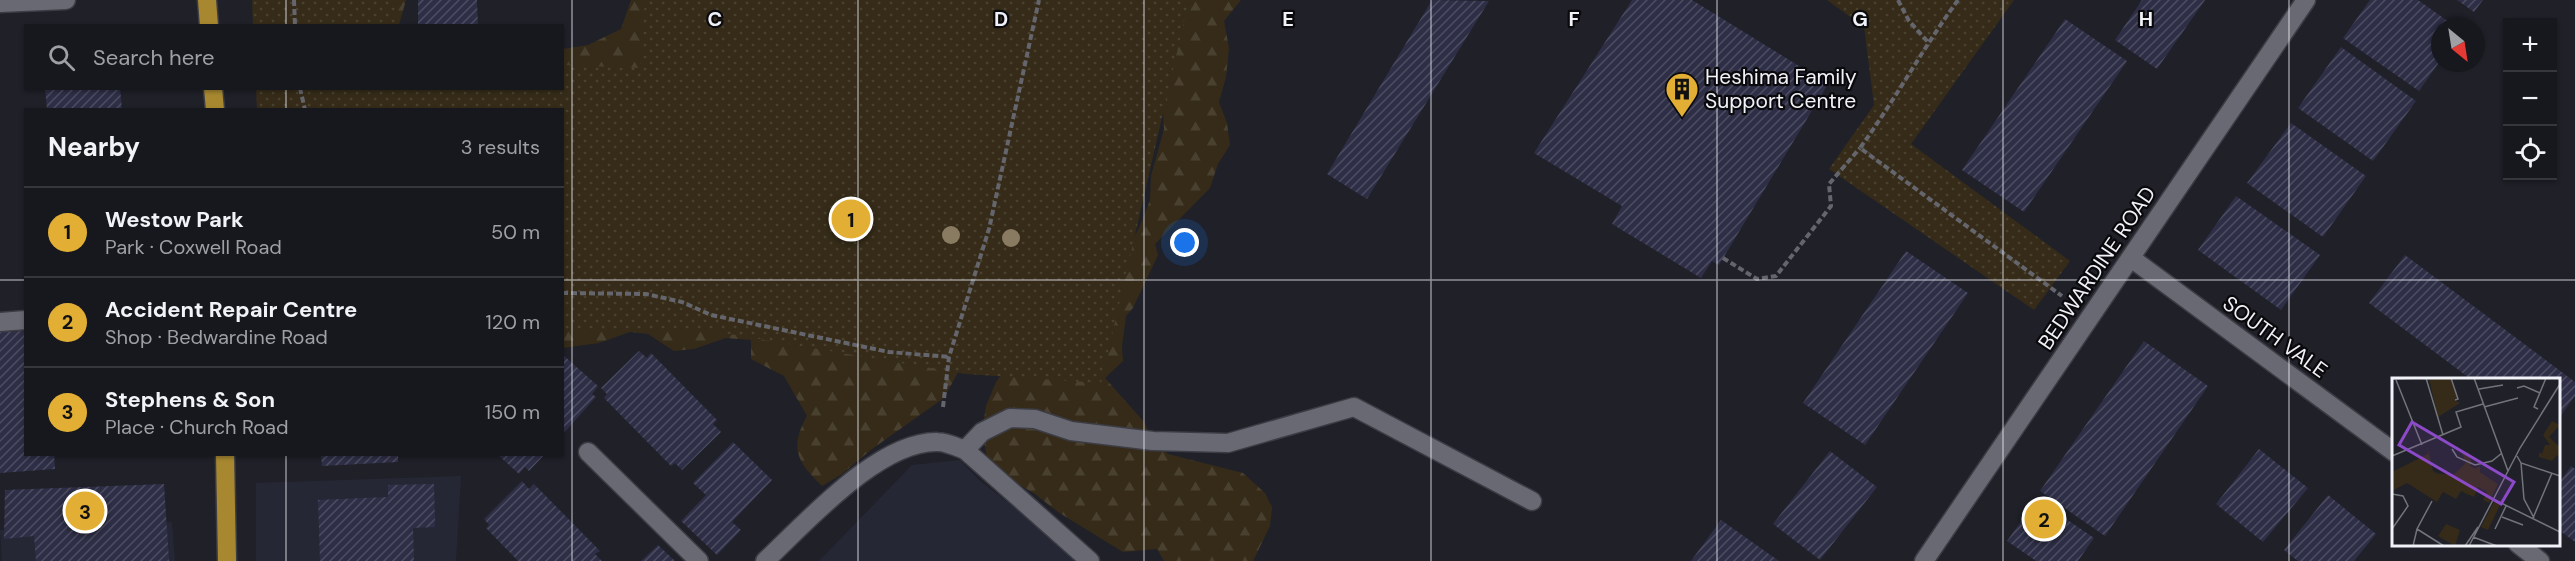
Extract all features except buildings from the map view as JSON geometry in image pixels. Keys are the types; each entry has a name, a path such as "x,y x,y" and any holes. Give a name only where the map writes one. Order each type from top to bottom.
{"main road":[{"path":"207,0 209,24"},
{"path":"213,90 215,108"},
{"path":"225,456 227,561"}],"street":[{"path":"0,3 66,0"},
{"name":"BEDWARDINE ROAD","path":"1924,561 2306,0"},
{"name":"SOUTH VALE","path":"2131,258 2392,451"},
{"path":"0,322 24,320"},
{"path":"964,450 982,432 1010,418 1035,419 1071,431 1153,441 1228,443 1354,407 1532,501"},
{"path":"765,561 854,478 880,461 911,446 939,441 964,450 1090,561"},
{"path":"588,452 699,561"},
{"path":"2521,546 2540,561"}],"path":[{"path":"294,0 295,24"},
{"path":"939,441 949,357 989,229 1039,0"},
{"path":"1898,0 1909,21 1928,42"},
{"path":"1723,258 1757,279 1776,276 1831,206 1828,184 1860,148 1888,110 1928,42 1958,0"},
{"path":"300,90 305,108"},
{"path":"1860,148 2091,318"},
{"path":"564,293 646,294 682,302 711,315 889,352 949,357"}],"shaded area":[{"path":"960,460 980,481 1084,561 819,561 912,465"},
{"path":"461,476 456,561 256,561 256,483"},
{"path":"172,522 175,561 2,561 0,530"}],"green space":[{"path":"252,0 395,0 397,24 253,24"},
{"path":"369,0 406,0 399,24 381,24"},
{"path":"631,0 670,0 684,86 389,108 545,90 564,90 564,49 588,45 621,29"},
{"path":"645,0 1189,0 1101,383 966,374 700,329 564,332 564,108 257,108 256,90 564,90 564,65 640,68"},
{"path":"1157,0 1241,0 1224,21 1229,48 1226,77 1219,102 1227,123 1230,145 1218,164 1210,188 1155,244 1158,255 1133,308 1126,316 1122,346 1123,361 1105,378 1144,422 1154,442 1168,454 1243,473 1265,493 1272,507 1270,526 1253,561 1164,561 1157,549 1123,552 1001,474 987,458 982,431 986,406 996,382 1030,338 1124,257 1140,226 1150,200 1151,176 1164,129"},
{"path":"1827,0 2014,0 1911,144 2070,261 2034,310 1829,169 1874,105 1864,27"},
{"path":"564,195 979,334 944,398 872,449 842,474 822,486 798,454 798,437 807,416 784,376 751,359 751,340 726,338 694,349 674,351 648,334 630,332 599,343 564,348"}],"place":[{"name":"Heshima Family Support Centre","path":"1682,118"},
{"name":"Westow Park","path":"851,219"},
{"name":"Stephens & Son","path":"85,511"},
{"name":"Accident Repair Centre","path":"2044,519"}]}
